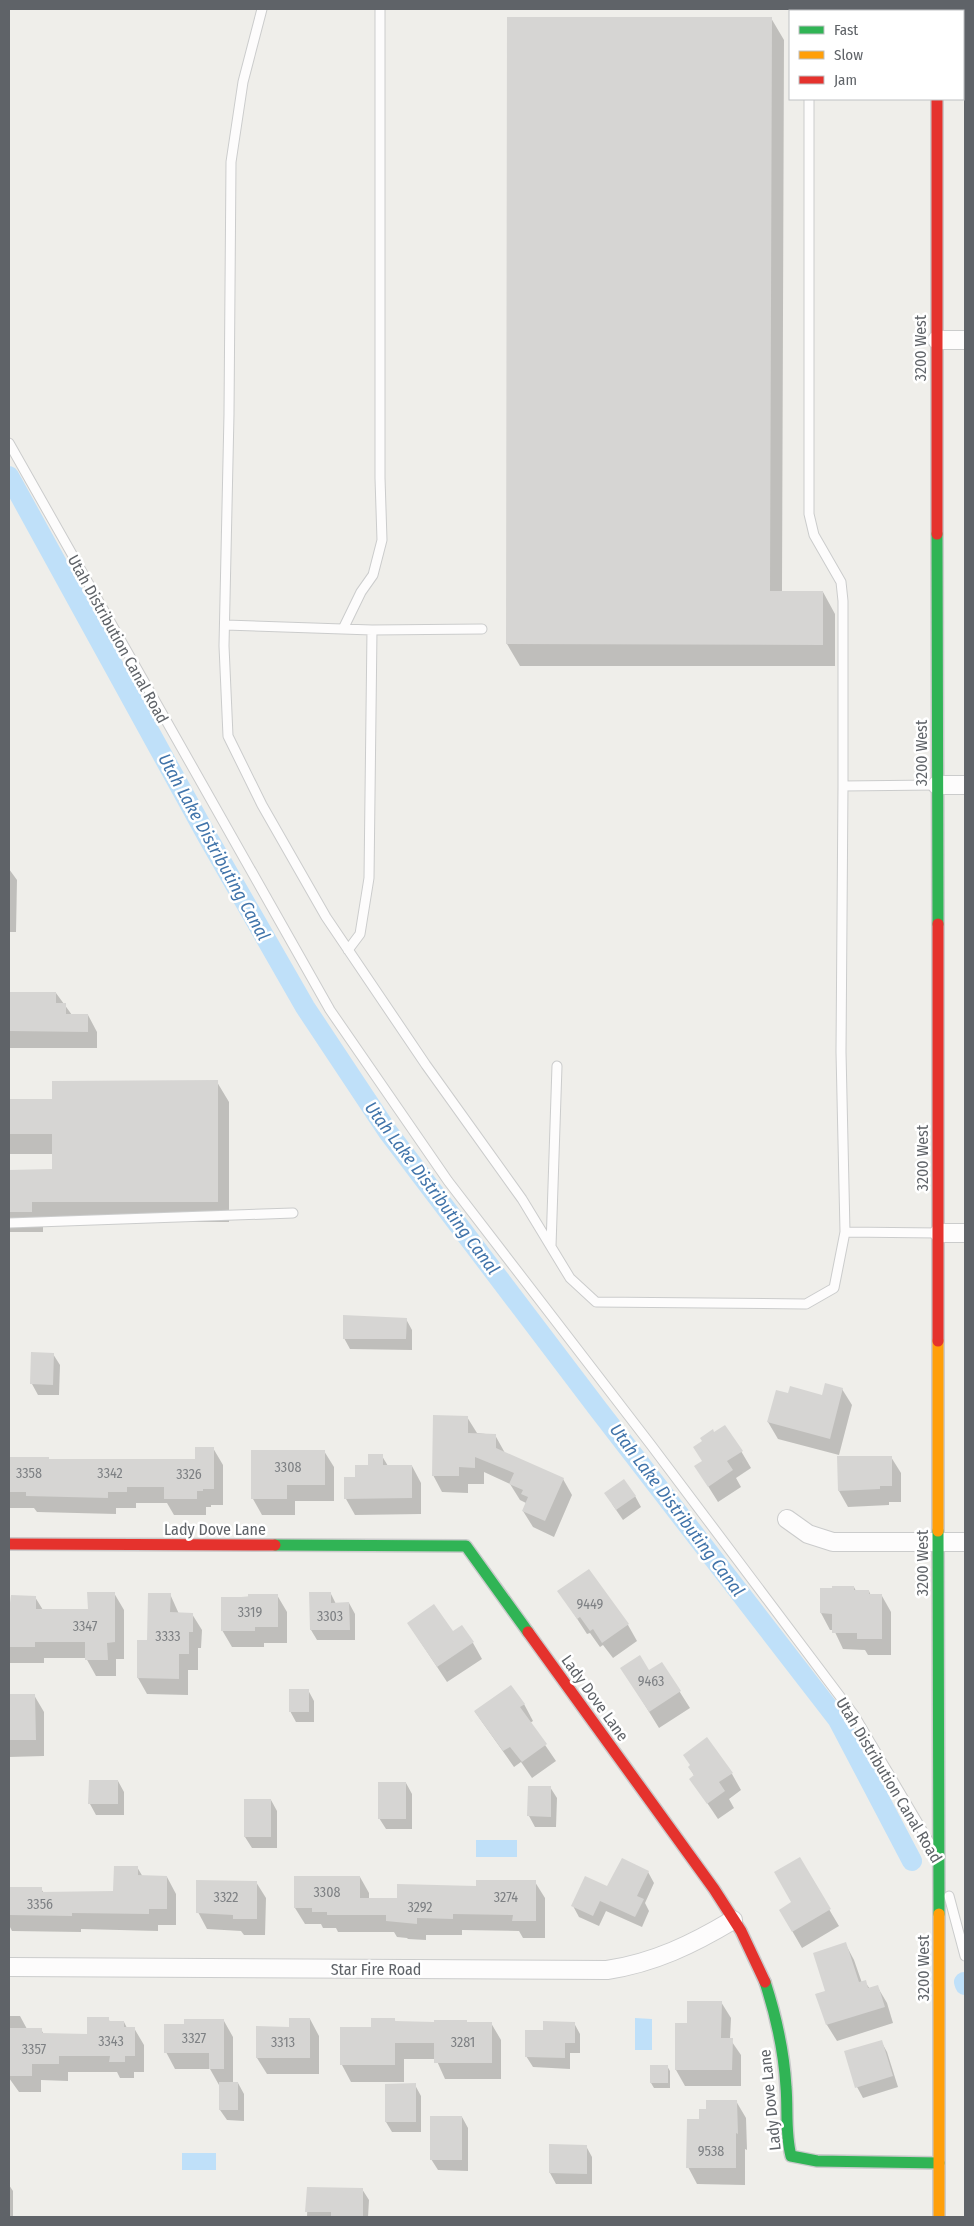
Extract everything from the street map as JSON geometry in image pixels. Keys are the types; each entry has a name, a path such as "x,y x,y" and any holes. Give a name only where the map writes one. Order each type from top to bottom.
{"street":[{"name":"3200 West","path":"936,100 939,2217"},
{"path":"937,340 965,340"},
{"path":"937,785 965,785"},
{"path":"939,1232 965,1232"},
{"path":"787,1519 808,1534 833,1542 965,1542"},
{"name":"Lady Dove Lane","path":"9,1544 466,1546 733,1920 761,1973 773,2009 782,2047 787,2087 787,2137 791,2156 817,2161 939,2163"},
{"name":"Star Fire Road","path":"9,1967 607,1970 631,1966 675,1952 733,1920"}],"lane":[{"path":"262,9 243,82 231,162 225,625 228,736 262,805 326,916 348,950 426,1065 522,1199 570,1278 596,1302 806,1304 834,1288 845,1232 841,1052 843,601 841,582 814,535 809,514 809,100"},
{"path":"343,628 361,592 373,575 382,540 380,478 380,9"},
{"name":"Utah Distribution Canal Road","path":"9,443 330,1010 448,1181 645,1437 854,1715 939,1859 965,1956"},
{"path":"225,625 372,630 482,628"},
{"path":"348,950 360,934 369,878 372,630"},
{"path":"843,786 937,785"},
{"path":"551,1246 557,1066"},
{"path":"9,1223 293,1214"},
{"path":"845,1232 939,1232"}],"water":[{"path":"476,1840 517,1840 517,1857 476,1857"},
{"path":"635,2018 652,2019 652,2050 635,2050"},
{"path":"182,2153 216,2153 216,2170 182,2170"}],"building":[{"path":"507,17 772,17 770,591 823,591 823,645 506,644"},
{"path":"9,992 56,992 56,1003 66,1003 66,1014 88,1014 88,1032 9,1031"},
{"path":"218,1080 218,1202 32,1202 32,1212 9,1212 9,1170 52,1169 52,1134 9,1134 9,1099 52,1099 52,1081"},
{"path":"343,1315 407,1318 406,1339 343,1339"},
{"path":"31,1352 54,1353 53,1385 30,1384"},
{"path":"825,1383 843,1388 830,1439 767,1422 776,1390 788,1393 790,1386 822,1395"},
{"path":"433,1415 468,1416 468,1433 496,1434 496,1448 564,1478 545,1521 522,1511 528,1497 521,1494 523,1490 509,1484 514,1473 475,1457 475,1468 459,1467 459,1476 432,1476"},
{"path":"725,1425 743,1451 727,1461 733,1470 708,1487 694,1466 702,1461 693,1447 702,1441 700,1438 713,1429 714,1432"},
{"path":"195,1447 214,1447 214,1489 197,1491 197,1499 164,1499 164,1487 127,1487 127,1492 108,1492 108,1498 26,1496 26,1492 9,1492 9,1457 49,1457 49,1459 195,1459"},
{"path":"251,1450 325,1450 325,1485 287,1485 287,1499 251,1499"},
{"path":"368,1454 383,1454 383,1465 412,1465 412,1498 344,1499 344,1477 355,1477 355,1465 368,1465"},
{"path":"837,1456 892,1456 892,1486 880,1486 880,1489 838,1491"},
{"path":"624,1479 636,1496 616,1510 604,1493"},
{"path":"589,1569 629,1624 602,1643 593,1629 590,1631 580,1617 577,1619 557,1591"},
{"path":"832,1586 854,1586 854,1590 869,1590 869,1594 882,1594 882,1639 857,1639 857,1633 832,1633 832,1614 820,1613 820,1588 832,1588"},
{"path":"87,1592 115,1592 115,1642 107,1643 108,1660 85,1660 85,1642 35,1642 35,1647 9,1647 9,1603 11,1595 36,1596 36,1609 88,1609"},
{"path":"309,1592 331,1592 331,1603 349,1602 350,1630 310,1630"},
{"path":"148,1593 171,1593 170,1612 193,1613 193,1632 189,1632 189,1654 179,1654 179,1679 137,1678 137,1640 147,1640"},
{"path":"248,1594 278,1594 278,1627 255,1627 255,1631 221,1631 221,1597 248,1597"},
{"path":"434,1604 453,1631 462,1625 474,1642 437,1667 407,1623"},
{"path":"640,1655 649,1670 662,1662 681,1691 649,1712 620,1668"},
{"path":"511,1685 525,1704 520,1707 547,1744 522,1762 510,1747 503,1751 474,1711"},
{"path":"289,1689 309,1689 309,1712 289,1712"},
{"path":"9,1694 35,1694 36,1740 9,1740"},
{"path":"707,1737 733,1773 719,1782 725,1791 707,1804 689,1779 694,1775 683,1755"},
{"path":"89,1780 118,1780 118,1804 88,1804"},
{"path":"378,1782 406,1782 406,1819 378,1819"},
{"path":"528,1786 551,1786 551,1817 527,1816"},
{"path":"244,1799 271,1799 271,1837 244,1837"},
{"path":"800,1857 831,1909 792,1932 779,1910 791,1902 774,1872"},
{"path":"622,1858 649,1871 637,1896 644,1899 635,1917 600,1901 593,1916 571,1906 585,1876 607,1886"},
{"path":"114,1866 138,1866 138,1875 167,1876 167,1909 149,1909 149,1914 72,1913 72,1916 9,1915 9,1887 42,1887 42,1892 113,1891"},
{"path":"294,1876 360,1876 360,1898 397,1898 397,1884 476,1886 476,1880 536,1880 536,1921 512,1921 513,1915 453,1914 453,1919 417,1918 417,1924 386,1921 386,1915 327,1915 327,1912 312,1912 312,1908 294,1908"},
{"path":"196,1880 257,1881 257,1919 233,1919 233,1915 196,1913"},
{"path":"846,1942 859,1982 866,1980 868,1988 878,1985 885,2007 826,2025 815,1994 825,1991 813,1953"},
{"path":"687,2001 722,2001 721,2038 733,2038 732,2070 675,2070 675,2023 687,2023"},
{"path":"87,2017 109,2017 109,2021 124,2021 124,2027 135,2027 135,2056 125,2056 125,2062 109,2062 110,2056 59,2056 59,2064 32,2064 32,2076 9,2076 9,2028 42,2028 42,2033 87,2034"},
{"path":"289,2018 310,2018 310,2058 256,2058 256,2026 289,2027"},
{"path":"371,2018 395,2018 395,2021 434,2022 434,2020 467,2020 467,2022 492,2022 492,2063 434,2063 434,2043 395,2043 395,2065 340,2065 340,2027 371,2027"},
{"path":"184,2019 224,2019 224,2069 209,2069 209,2053 164,2053 164,2024 184,2024"},
{"path":"543,2021 575,2022 575,2043 565,2043 565,2058 525,2057 525,2030 543,2030"},
{"path":"882,2040 893,2076 855,2088 844,2051"},
{"path":"650,2065 668,2065 668,2083 650,2083"},
{"path":"219,2082 238,2082 238,2110 219,2110"},
{"path":"416,2083 416,2122 385,2122 385,2084"},
{"path":"706,2100 737,2100 736,2168 686,2168 687,2119 699,2119 699,2109 706,2109"},
{"path":"430,2116 462,2116 462,2160 430,2160"},
{"path":"549,2144 587,2145 587,2174 549,2173"},
{"path":"307,2187 363,2188 363,2217 331,2217 331,2212 305,2212"}],"waterway":[{"name":"Utah Lake Distributing Canal","path":"9,476 207,836 305,1007 388,1132 598,1409 838,1720 912,1861"}],"traffic: fast":[{"path":"937,534 938,924"},
{"path":"938,1531 939,1914"},
{"path":"275,1545 466,1546 528,1632"},
{"path":"765,1982 781,2047 791,2156 817,2161 939,2163"}],"traffic: slow":[{"path":"938,1341 938,1531"},
{"path":"939,1914 939,2217"}],"traffic: jam":[{"path":"937,100 937,534"},
{"path":"938,924 938,1341"},
{"path":"9,1544 275,1545"},
{"path":"528,1632 714,1889 741,1931 765,1982"}]}
